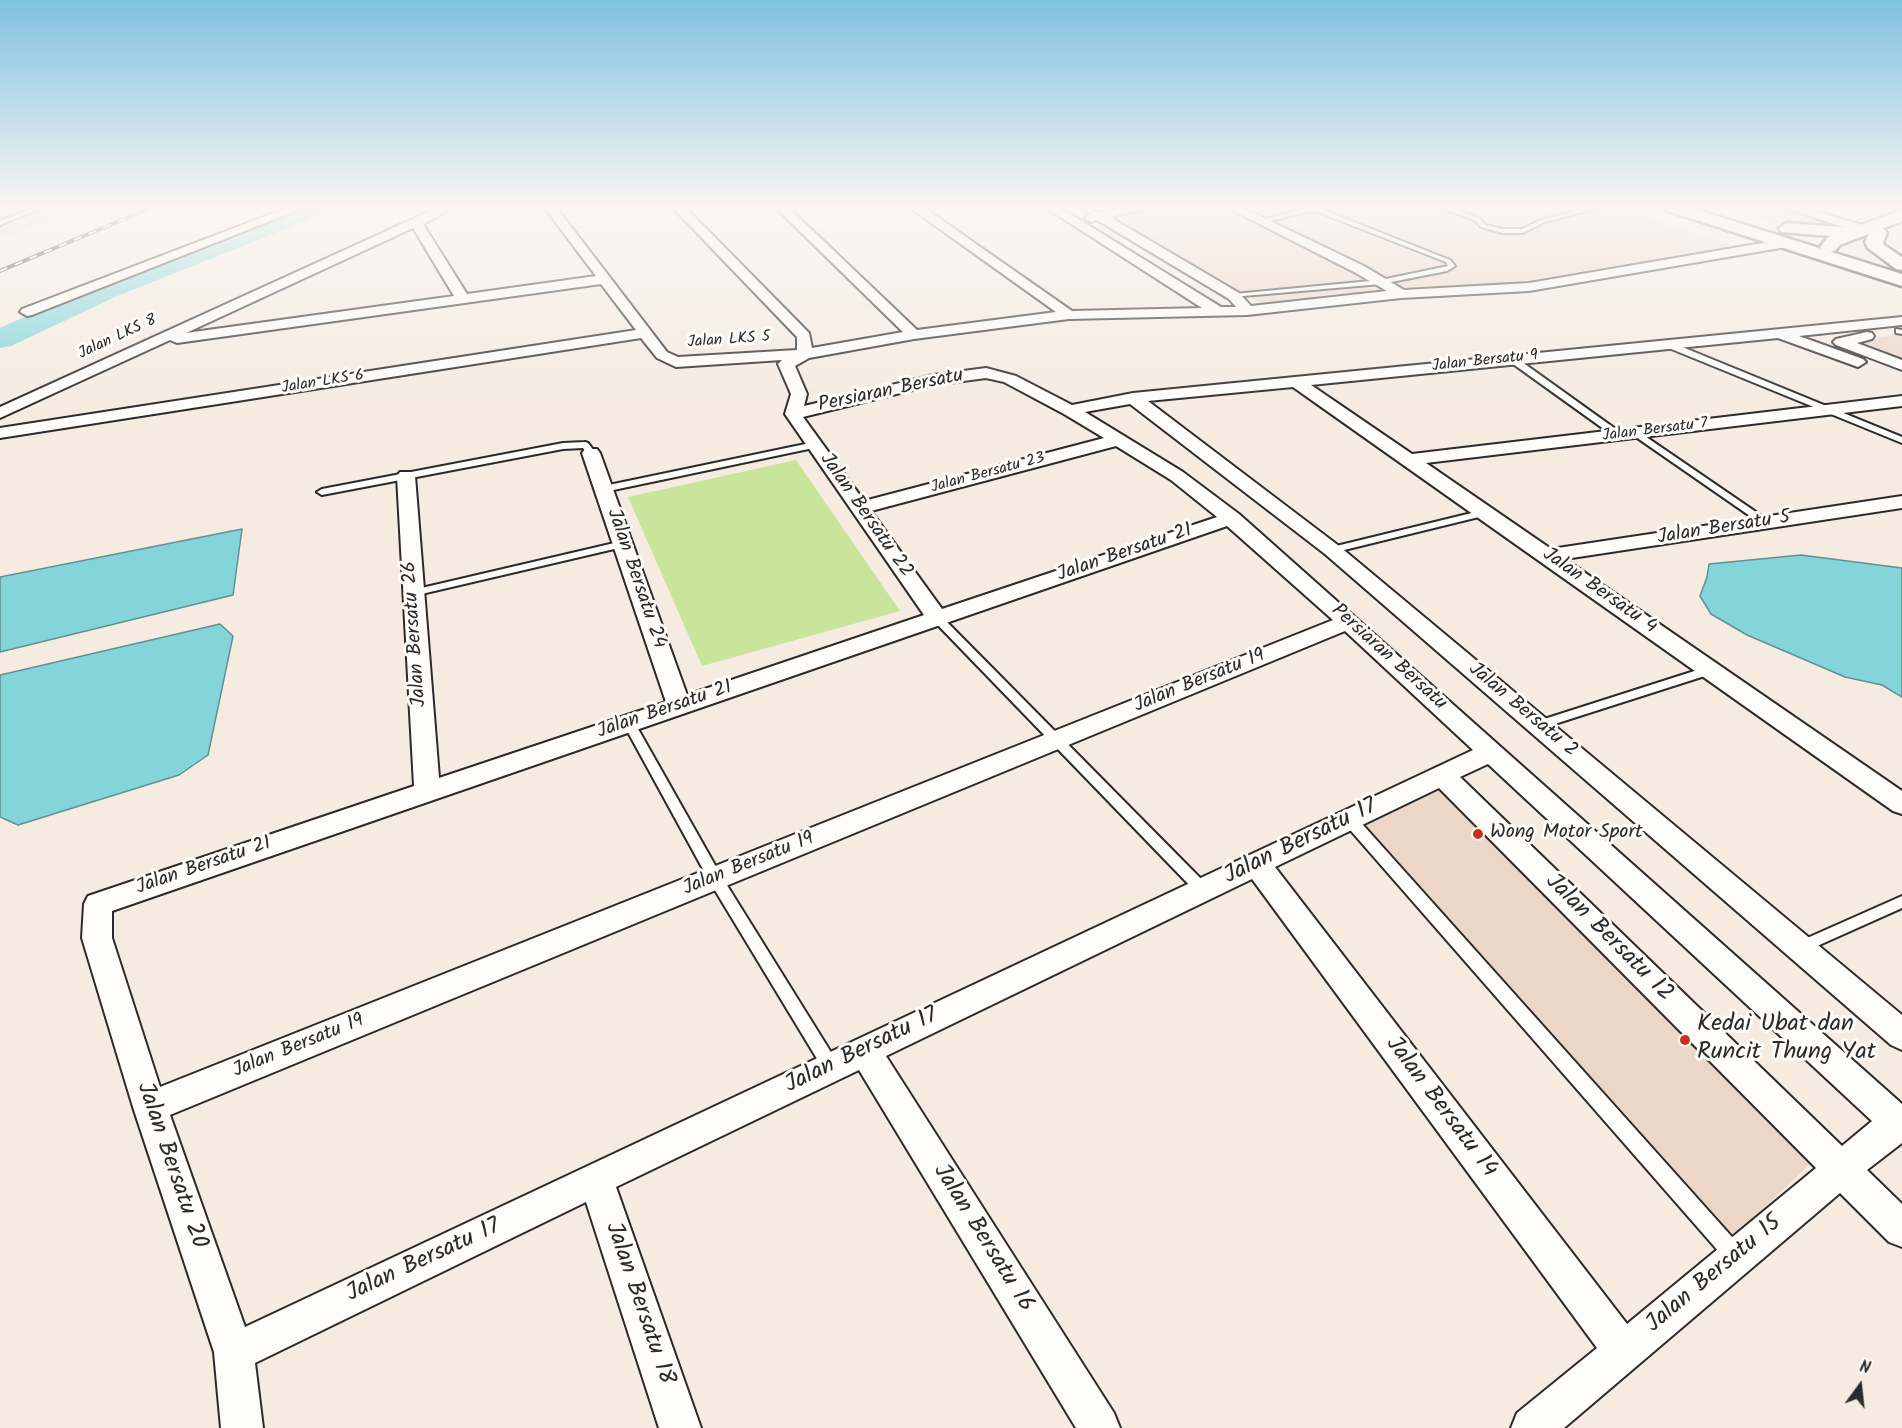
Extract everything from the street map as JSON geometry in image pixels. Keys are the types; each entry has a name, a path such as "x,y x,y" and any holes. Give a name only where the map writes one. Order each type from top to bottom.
{"main road":[{"path":"1882,274 1902,280"}],"street":[{"path":"27,312 127,274"},
{"name":"Jalan LKS 8","path":"0,413 303,274"},
{"path":"447,274 463,299"},
{"name":"Jalan LKS 5","path":"602,274 662,355 676,362 805,354 914,335 1069,315 1247,311 1401,294 1529,287 1607,274"},
{"path":"743,274 804,336 805,354 786,364 798,394 792,414"},
{"path":"850,274 914,335"},
{"path":"1010,274 1069,315"},
{"path":"1158,274 1219,312"},
{"path":"1196,274 1234,296 1247,311"},
{"path":"1365,274 1401,294"},
{"path":"151,342 606,279"},
{"path":"1897,326 1841,342 1902,365"},
{"name":"Jalan Bersatu 9","path":"1070,410 1133,398 1295,381 1778,333 1897,326"},
{"name":"Jalan LKS 6","path":"0,433 645,333"},
{"path":"1778,333 1902,379"},
{"name":"Persiaran Bersatu","path":"792,414 933,380 986,373 1010,379 1070,410 1177,476 1232,518 1900,1124"},
{"name":"Jalan Bersatu 4","path":"1295,381 1902,804"},
{"name":"Jalan Bersatu 2","path":"1133,398 1332,549 1902,1035"},
{"name":"Jalan Bersatu 7","path":"1409,460 1902,401"},
{"name":"Jalan Bersatu 22","path":"792,414 937,618"},
{"name":"Jalan Bersatu 23","path":"859,507 1118,440"},
{"name":"Jalan Bersatu 24","path":"591,453 679,706"},
{"name":"Jalan Bersatu 26","path":"406,476 427,792"},
{"name":"Jalan Bersatu 5","path":"1546,556 1902,502"},
{"name":"Jalan Bersatu 21","path":"98,904 1232,518"},
{"name":"Jalan Bersatu 19","path":"150,1107 1348,622"},
{"name":"Jalan Bersatu 17","path":"234,1352 1491,752"},
{"name":"Jalan Bersatu 12","path":"1443,776 1902,1228"},
{"name":"Jalan Bersatu 14","path":"1257,864 1623,1352"},
{"name":"Jalan Bersatu 20","path":"98,904 97,938 150,1107 234,1352 242,1428"},
{"name":"Jalan Bersatu 16","path":"866,1051 1100,1428"},
{"name":"Jalan Bersatu 15","path":"1532,1428 1842,1169 1900,1124"},
{"name":"Jalan Bersatu 18","path":"596,1180 680,1428"}],"lane":[{"path":"1234,296 1381,282 1423,274"},
{"path":"1667,344 1902,440"},
{"path":"1512,359 1618,435"},
{"path":"1636,433 1766,523"},
{"path":"322,492 563,446 585,445 591,453"},
{"path":"604,489 814,445"},
{"path":"1332,549 1484,513"},
{"path":"413,593 623,544"},
{"path":"937,618 1203,890"},
{"path":"1539,725 1710,670"},
{"path":"629,723 715,878 831,1067"},
{"path":"1350,820 1737,1257"},
{"path":"1800,948 1902,902"}],"shaded area":[{"path":"1208,274 1568,274 1517,282 1384,291 1263,305"},
{"path":"1902,334 1902,362 1848,342"},
{"path":"1443,787 1815,1159 1733,1237 1365,825"}],"green space":[{"path":"796,460 900,611 702,666 628,497"}],"water":[{"path":"242,529 233,595 0,652 0,577"},
{"path":"1801,555 1902,568 1902,697 1882,685 1845,677 1747,635 1711,614 1700,596 1709,564"},
{"path":"220,624 233,636 208,755 179,775 18,825 0,817 0,675"}],"waterway":[{"path":"0,339 105,291 149,274"}],"place":[{"name":"Wong Motor Sport","path":"1478,834"},
{"name":"Kedai Ubat dan Runcit Thung Yat","path":"1685,1040"}]}
